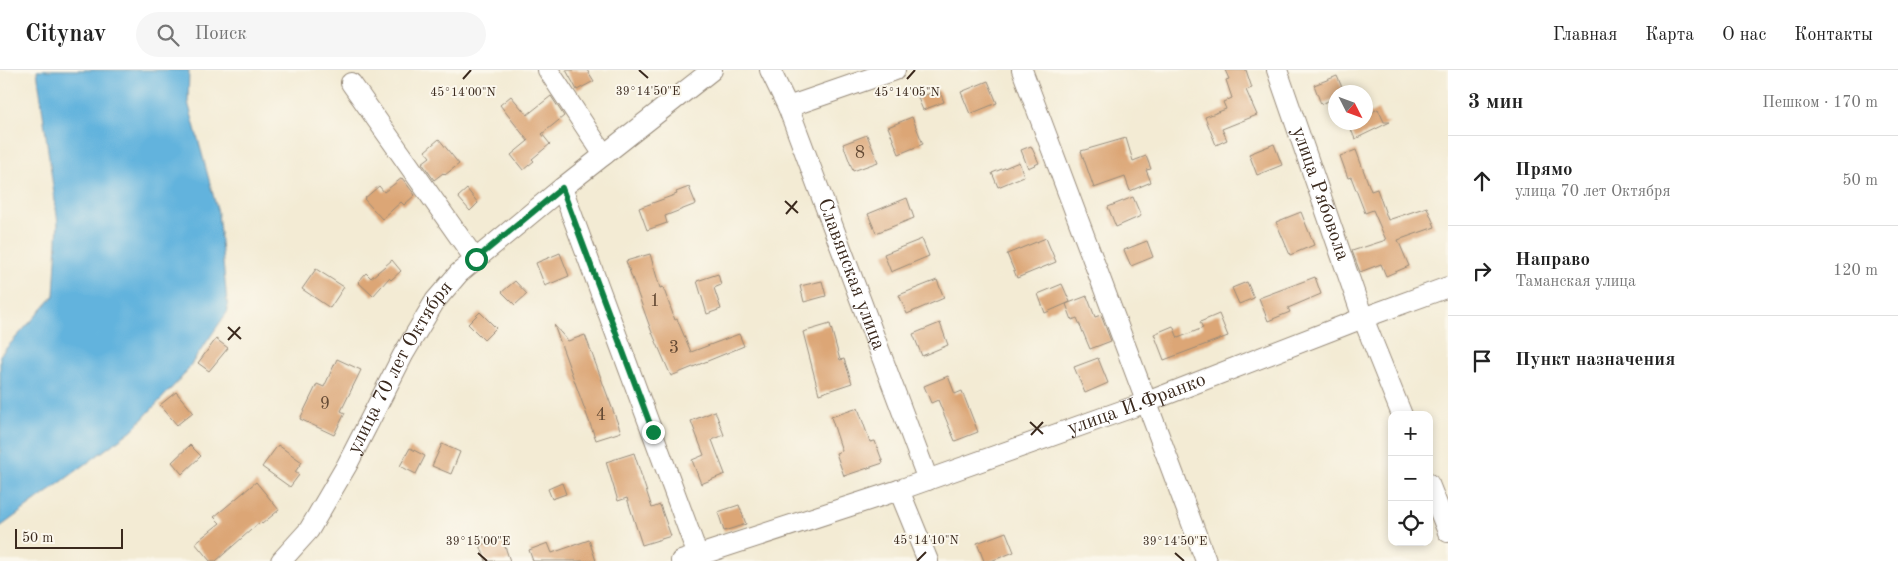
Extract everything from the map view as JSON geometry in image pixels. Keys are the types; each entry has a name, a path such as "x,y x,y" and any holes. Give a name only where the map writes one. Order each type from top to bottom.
{"street":[{"path":"548,70 604,154"},
{"name":"улица 70 лет Октября","path":"281,561 309,530 347,465 403,355 435,301 459,273 604,154 712,70"},
{"name":"Славянская улица","path":"770,70 788,106 928,480"},
{"path":"788,106 895,70"},
{"path":"1022,70 1206,561"},
{"name":"улица Рябовола","path":"1277,70 1363,318 1400,411"},
{"path":"351,83 476,259"},
{"path":"562,188 693,559"},
{"name":"улица И.Франко","path":"693,559 928,480 1147,402 1448,287"},
{"path":"899,490 928,561"},
{"path":"1433,494 1448,532"}],"water":[{"path":"37,70 189,70 188,102 218,213 228,311 183,376 132,430 0,527 0,355 54,296 58,223"}],"building":[{"path":"566,70 587,70 594,81 577,90"},
{"path":"1225,70 1246,70 1252,88 1246,90 1257,115 1222,129 1227,140 1216,145 1205,117 1226,109 1223,102 1232,98 1226,80 1229,79"},
{"path":"1337,76 1341,85 1328,85 1328,101 1321,104 1314,85"},
{"path":"988,81 997,103 970,114 961,92"},
{"path":"939,90 944,102 923,110 918,98"},
{"path":"511,96 527,115 551,96 564,116 542,134 550,144 532,159 534,161 523,170 511,155 528,141 500,105"},
{"path":"1378,109 1384,122 1390,122 1355,139 1351,130 1373,130 1373,112"},
{"path":"912,117 923,144 899,154 888,127"},
{"path":"867,135 878,162 853,171 843,144"},
{"path":"1126,138 1133,161 1146,156 1151,169 1146,170 1151,182 1130,191 1125,177 1094,188 1081,151"},
{"path":"439,139 459,164 445,175 443,173 434,180 422,163 430,157 425,151"},
{"path":"1274,144 1282,165 1257,175 1249,154"},
{"path":"1031,146 1039,163 1028,168 1021,150"},
{"path":"1356,150 1371,191 1377,189 1388,220 1427,207 1435,227 1398,240 1409,266 1386,276 1381,264 1360,272 1352,251 1386,240 1373,210 1365,213 1351,177 1348,178 1340,156"},
{"path":"1019,162 1024,176 998,187 992,173"},
{"path":"402,178 415,195 404,205 401,202 382,219 364,199 379,186 384,192"},
{"path":"689,187 696,204 665,216 667,223 647,230 639,208 677,194 676,192"},
{"path":"467,189 478,203 470,211 458,197"},
{"path":"1133,197 1141,216 1116,227 1108,207"},
{"path":"907,198 914,218 876,233 868,214"},
{"path":"1301,212 1314,245 1290,255 1276,222"},
{"path":"1046,238 1056,262 1017,278 1007,254"},
{"path":"922,239 929,256 891,272 884,254"},
{"path":"1147,241 1153,257 1131,266 1124,250"},
{"path":"560,253 569,276 545,286 536,263"},
{"path":"650,254 660,288 663,287 675,320 677,319 691,352 739,334 744,346 671,376 651,330 626,261"},
{"path":"392,260 401,271 391,280 389,278 373,296 358,282 366,273 371,278"},
{"path":"316,269 344,287 330,308 302,289"},
{"path":"718,274 721,285 714,288 721,309 707,314 697,281"},
{"path":"1315,277 1321,294 1288,308 1290,312 1268,321 1259,298"},
{"path":"937,280 944,298 907,314 899,295"},
{"path":"515,281 527,294 515,305 502,292"},
{"path":"822,281 826,296 804,302 800,286"},
{"path":"1247,282 1254,298 1239,304 1232,288"},
{"path":"1062,284 1070,302 1045,313 1038,294"},
{"path":"1087,296 1095,317 1101,315 1111,341 1090,349 1077,318 1072,320 1066,304"},
{"path":"480,312 496,328 484,340 468,324"},
{"path":"1219,314 1228,336 1164,360 1154,334 1173,326 1178,338 1203,328 1200,322"},
{"path":"940,323 948,345 922,356 913,334"},
{"path":"830,324 840,360 844,359 852,383 819,394 803,332"},
{"path":"554,325 568,341 585,335 621,432 596,440"},
{"path":"216,339 228,348 209,371 198,363"},
{"path":"1098,358 1108,383 1085,393 1074,367"},
{"path":"337,359 361,370 341,411 345,413 334,435 300,419 317,384 324,387"},
{"path":"948,376 955,394 962,391 978,432 955,441 938,400 931,403 924,386"},
{"path":"176,392 193,412 177,425 160,405"},
{"path":"858,408 870,442 875,441 883,463 844,476 836,453 842,451 831,417"},
{"path":"715,411 724,435 712,440 725,474 701,484 692,460 704,455 691,421"},
{"path":"442,444 460,452 451,474 432,466"},
{"path":"190,445 201,456 182,474 172,462"},
{"path":"278,445 302,462 295,472 299,475 290,487 262,467"},
{"path":"410,448 425,456 416,474 400,466"},
{"path":"634,453 652,508 660,505 671,536 642,545 627,498 618,501 606,462"},
{"path":"256,482 279,510 262,524 260,522 216,561 210,561 195,543 220,523 214,517"},
{"path":"562,483 566,494 552,499 548,489"},
{"path":"739,505 746,524 724,531 718,512"},
{"path":"1006,532 1014,552 991,561 984,561 977,543"},
{"path":"502,538 510,561 486,561 480,545"},
{"path":"589,540 596,561 533,561 529,550 548,543 552,553"}],"route":[{"path":"476,259 562,188 653,432"}]}
